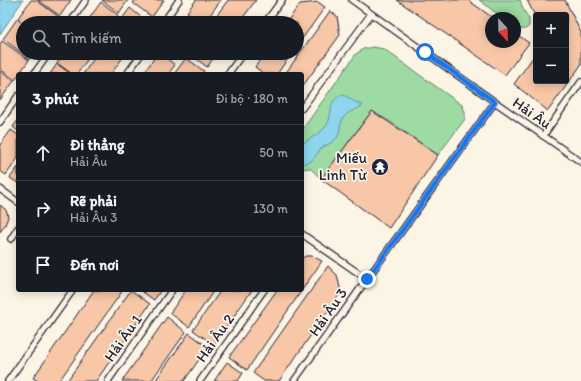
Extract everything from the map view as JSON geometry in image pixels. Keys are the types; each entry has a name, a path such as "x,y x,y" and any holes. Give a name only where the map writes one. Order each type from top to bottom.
{"lane":[{"path":"75,16 86,0"},
{"path":"168,16 179,0"},
{"path":"270,16 282,0"},
{"name":"Hải Âu","path":"352,0 581,162"},
{"path":"304,105 370,14"},
{"path":"35,72 44,60"},
{"path":"128,72 137,60"},
{"path":"230,72 239,60"},
{"path":"543,136 581,82"},
{"path":"0,122 16,99"},
{"name":"Hải Âu 3","path":"294,381 495,102"},
{"path":"0,188 16,200"},
{"path":"11,239 16,231"},
{"path":"304,236 367,279"},
{"path":"8,381 72,292"},
{"name":"Hải Âu 1","path":"108,381 171,292"},
{"name":"Hải Âu 2","path":"200,381 263,292"}],"green space":[{"path":"479,0 520,0 529,19 529,26 527,28 521,29 521,12 495,12"},
{"path":"373,47 384,49 462,105 465,112 465,119 438,155 372,111 321,179 310,168 304,169 304,127 356,54 363,49"}],"water":[{"path":"0,0 23,0 0,34"},
{"path":"343,95 363,105 349,112 343,118 340,131 335,140 323,147 311,161 304,164 304,143 326,127 333,103 338,97"}],"building":[{"path":"31,0 36,0 58,16 19,16"},
{"path":"38,0 71,0 60,16"},
{"path":"102,0 128,0 119,13"},
{"path":"135,0 164,0 153,16 133,3"},
{"path":"196,0 221,0 209,16 192,16 187,12"},
{"path":"228,0 256,0 244,16 216,16"},
{"path":"397,0 468,0 485,12 485,48 521,48 521,37 529,43 505,75"},
{"path":"527,0 565,0 581,33 581,65 569,82 569,71 571,69 569,67 569,12 533,12"},
{"path":"101,2 118,15 117,16 91,16"},
{"path":"318,2 325,7 304,36 304,16 291,16 300,4"},
{"path":"130,8 140,16 124,16"},
{"path":"330,11 337,16 340,35 304,84 304,72 286,72 295,60 304,60 304,47"},
{"path":"16,20 16,49 3,39"},
{"path":"2,41 16,51 16,60 29,60 21,72 16,72 15,80 0,69 0,44"},
{"path":"533,57 533,84 567,84 548,111 514,84"},
{"path":"59,60 87,60 78,72 69,72 57,63"},
{"path":"93,60 121,60 112,72 84,72"},
{"path":"153,60 169,60 175,65 170,72 144,72"},
{"path":"184,60 189,60 204,71 203,72 176,72"},
{"path":"198,60 212,60 207,67"},
{"path":"260,60 287,60 278,72 261,72 255,67"},
{"path":"57,64 68,72 51,72"},
{"path":"0,71 14,81 0,100"},
{"name":"Miếu Linh Từ","path":"372,111 438,155 389,228 321,179"},
{"path":"11,130 16,134 16,161 6,175 0,171 0,145"},
{"path":"16,170 16,182 10,178"},
{"path":"0,205 7,212 8,217 0,232"},
{"path":"312,256 322,261 304,287 304,257"},
{"path":"328,266 337,275 341,292 279,381 264,381 253,373"},
{"path":"93,292 122,292 59,381 38,381 33,378"},
{"path":"130,292 134,292 150,304 96,381 67,381"},
{"path":"143,292 160,292 154,300"},
{"path":"185,292 213,292 189,327 170,313"},
{"path":"220,292 251,292 214,345 193,330"},
{"path":"276,292 301,292 247,370 229,357"},
{"path":"167,317 186,332 151,381 122,381"},
{"path":"189,333 208,347 184,381 155,381"},
{"path":"227,362 243,373 238,381 214,381"}],"place":[{"name":"Miếu Linh Từ","path":"380,167"}],"route":[{"path":"367,279 495,102 425,52"}]}
